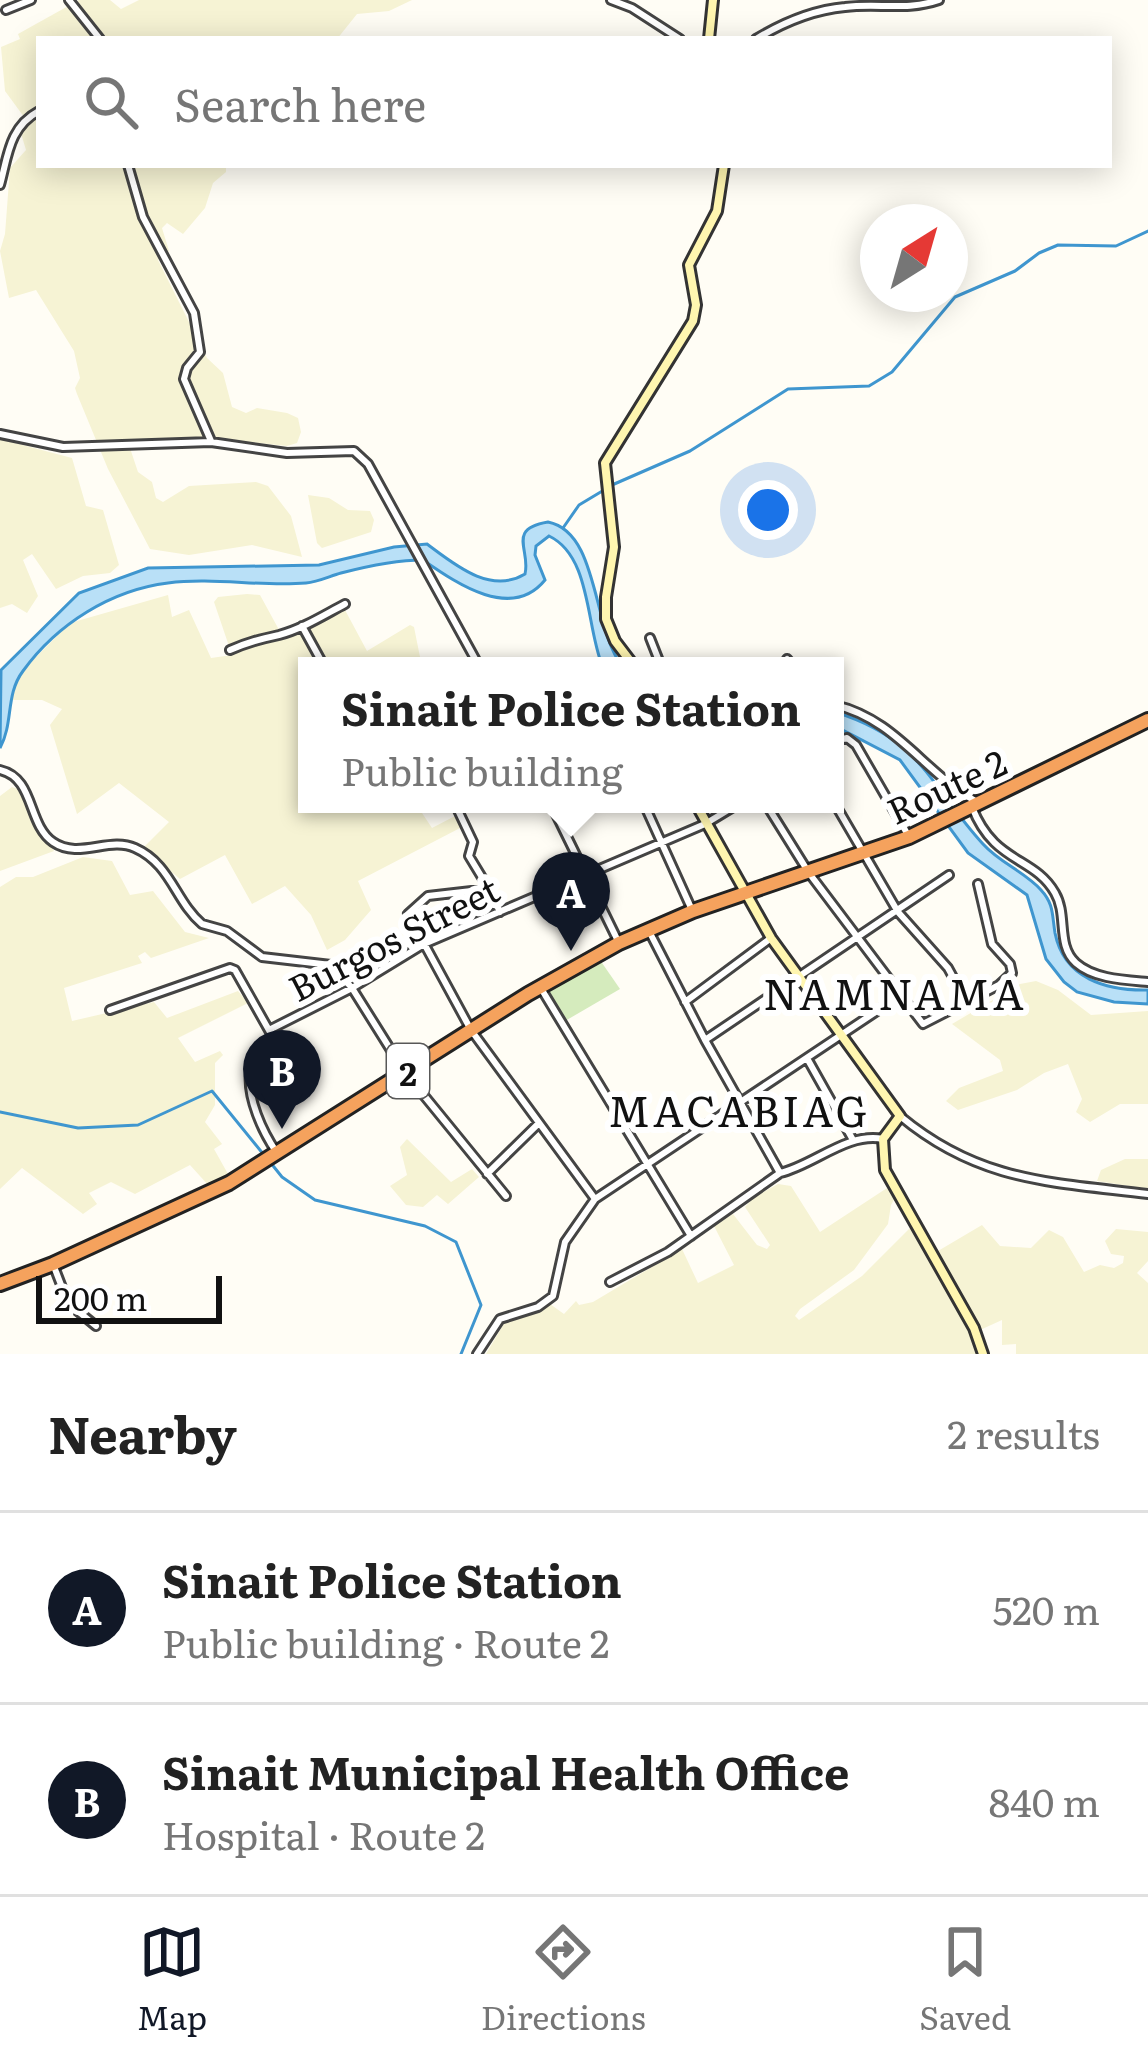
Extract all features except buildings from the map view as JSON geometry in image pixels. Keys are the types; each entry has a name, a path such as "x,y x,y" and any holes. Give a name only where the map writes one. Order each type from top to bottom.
{"highway":[{"name":"Route 2","path":"0,1284 196,1200 263,1164 540,987 619,943 693,911 909,837 1148,720"}],"street":[{"path":"6,10 31,0"},
{"path":"69,0 94,36"},
{"path":"611,0 675,36"},
{"path":"709,36 713,0"},
{"path":"761,36 823,10 906,8 940,0"},
{"path":"0,185 15,132 36,113"},
{"path":"129,168 143,218 194,313 200,349 184,379 211,442"},
{"path":"627,657 606,619 614,547 605,463 693,321 696,305 689,265 717,211 724,168"},
{"path":"0,434 63,447 211,442 287,453 354,451 368,464 474,657"},
{"path":"230,650 260,636 302,626 345,604"},
{"path":"302,626 319,657"},
{"path":"650,638 657,657"},
{"path":"844,708 860,712 916,751 946,785 974,807 992,843 1054,890 1065,946 1077,964 1096,974 1148,982"},
{"path":"844,739 856,745 909,837"},
{"path":"0,770 18,778 44,833 58,845 74,850 127,845 169,875 200,923 227,931 262,957 329,964 352,988 406,1072 506,1196"},
{"path":"459,813 473,842 470,859 500,912"},
{"path":"555,813 619,943"},
{"path":"647,813 693,911"},
{"path":"700,813 771,938 900,1116 982,1168 1009,1176 1148,1194"},
{"name":"Burgos Street","path":"269,1030 424,944 723,813"},
{"path":"772,813 809,873 926,1024 1012,973 992,944 978,884"},
{"path":"840,813 898,912 948,968 967,1003"},
{"path":"705,1040 949,875"},
{"path":"489,890 431,896 408,916 471,1030 595,1199"},
{"path":"648,929 780,1173"},
{"path":"686,1002 771,938"},
{"path":"110,1010 232,968 279,1048 268,1064 250,1072 248,1081 258,1120 277,1155"},
{"path":"540,987 692,1236"},
{"path":"477,1354 500,1318 538,1307 553,1296 565,1242 595,1199 901,995"},
{"path":"808,1060 854,1141"},
{"path":"900,1116 883,1139 883,1162 974,1328 982,1354"},
{"path":"487,1174 538,1124"},
{"path":"610,1282 692,1236 780,1173 854,1141 883,1139"},
{"path":"53,1264 68,1303 96,1326"}],"shaded area":[{"path":"79,0 110,0 121,9 139,0 412,0 389,11 357,14 339,36 36,36 36,168 226,168 213,183 205,208 183,234 167,223 162,228 169,251 158,260 207,358 223,373 232,407 246,413 257,408 287,413 298,418 301,432 297,443 287,446 229,440 129,445 138,472 152,482 156,498 163,502 189,486 256,482 268,486 291,516 302,557 252,545 189,555 150,549 108,469 77,394 80,378 74,351 36,290 9,298 0,251 10,168 26,150 20,130 27,121 5,91 1,47 20,39 18,34"},
{"path":"0,439 72,458 86,506 103,510 119,565 110,573 83,576 56,589 32,554 23,560 38,596 27,613 12,604 0,608"},
{"path":"308,495 329,498 348,510 370,511 371,532 322,548"},
{"path":"168,595 172,617 189,610 211,658 232,655 214,602 218,597 260,595 284,639 345,610 367,651 410,625 414,627 420,657 298,657 298,813 422,813 432,828 455,816 462,827 358,881 371,910 345,940 327,950 311,915 285,886 252,904 225,855 180,879 143,848 169,822 119,783 77,814 50,725 62,709 42,700 9,700 23,670 70,623"},
{"path":"12,787 18,789 54,851 0,871 0,796"},
{"path":"83,857 112,861 130,895 153,891 185,932 209,938 151,958 145,952 138,956 142,963 64,988 72,1021 154,1002 167,1018 238,991 248,1003 178,1038 195,1062 220,1051 223,1055 215,1063 215,1105 205,1122 222,1144 214,1149 228,1174 209,1186 190,1165 135,1194 111,1182 89,1193 97,1204 83,1214 22,1168 0,1189 0,887 16,877 33,877"},
{"path":"1036,981 1058,990 1091,1015 1148,1011 1148,1104 1120,1104 1090,1122 1076,1112 1082,1099 1068,1064 1017,1090 958,1110 946,1101 959,1088 1003,1071 1000,1060 952,1024 1020,984"},
{"path":"407,1139 451,1182 472,1169 479,1177 448,1204 437,1195 423,1207 406,1205 390,1186 407,1175 400,1147"},
{"path":"1125,1159 1148,1159 1148,1189 1097,1181 1101,1170"},
{"path":"778,1184 791,1186 820,1232 887,1188 895,1198 888,1224 854,1270 800,1309 795,1316 799,1320 862,1276 910,1228 965,1319 978,1354 486,1354 506,1320 550,1304 564,1314 576,1301 579,1305 593,1302 682,1249 698,1283 734,1265 714,1226 733,1214 757,1245 767,1249 770,1245 745,1207"},
{"path":"982,1225 1000,1246 1031,1248 1049,1230 1063,1237 1084,1272 1123,1263 1124,1256 1111,1254 1105,1241 1116,1229 1148,1232 1148,1261 1137,1273 1148,1283 1148,1354 1016,1354 1016,1344 1002,1345 1002,1320 980,1330 938,1251"}],"green space":[{"path":"600,960 620,989 565,1021 547,991"}],"water":[{"path":"548,522 565,529 577,543 617,657 600,657 580,575 563,546 549,536 536,546 535,555 545,580 516,598 483,594 423,560 371,566 306,583 168,583 106,602 52,638 17,680 0,748 1,670 79,593 148,568 319,565 427,544 473,574 512,580 525,574 524,535"},
{"path":"844,715 906,750 983,844 1041,890 1050,905 1060,949 1078,972 1103,985 1148,990 1148,1004 1114,1002 1077,992 1064,982 1046,959 1027,895 968,853 900,760 844,731"}],"waterway":[{"path":"612,485 690,451 788,389 869,386 892,372 955,297 1015,271 1039,253 1058,245 1116,246 1148,231"},
{"path":"563,528 579,505 604,490"},
{"path":"0,1112 78,1128 138,1125 212,1091 264,1155"},
{"path":"270,1162 282,1177 315,1200 425,1226 456,1242 481,1305 461,1354"}],"place":[{"name":"Sinait Police Station","path":"571,951"},
{"name":"Sinait Municipal Health Office","path":"282,1129"}],"district":[{"name":"NAMNAMA","path":"895,992"},
{"name":"MACABIAG","path":"739,1109"}]}
